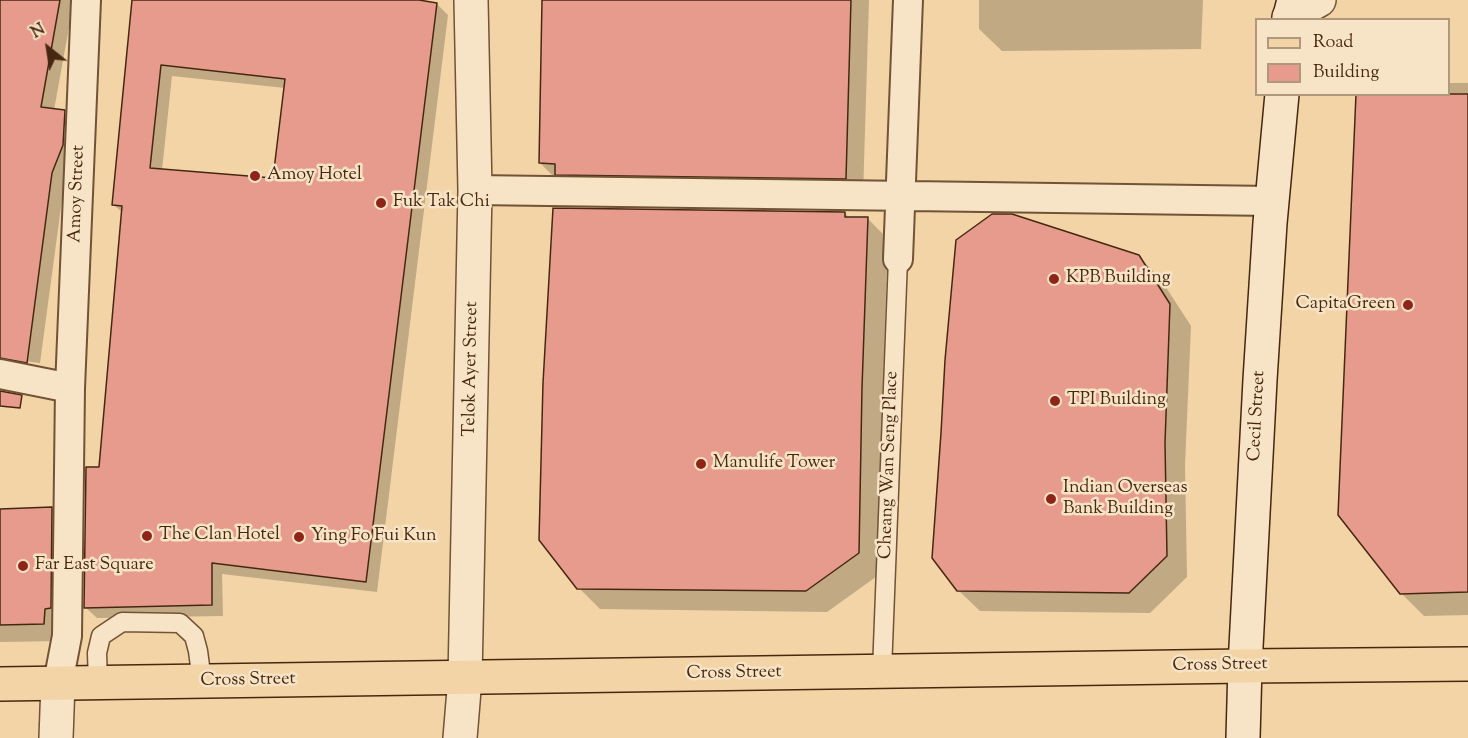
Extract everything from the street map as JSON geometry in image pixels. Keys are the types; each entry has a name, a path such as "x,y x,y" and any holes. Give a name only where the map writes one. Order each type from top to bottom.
{"main road":[{"name":"Cross Street","path":"0,684 1468,664"}],"street":[{"name":"Amoy Street","path":"58,683 67,636 70,388 86,0"},
{"name":"Telok Ayer Street","path":"460,738 465,678 475,190 471,0"},
{"path":"898,259 908,0"},
{"path":"1291,12 1319,0"},
{"name":"Cecil Street","path":"1243,738 1260,380 1282,96"},
{"path":"475,190 1272,201"},
{"path":"0,374 70,388"},
{"path":"56,738 58,683"}],"lane":[{"name":"Cheang Wan Seng Place","path":"882,671 898,259"},
{"path":"98,683 97,653 100,636 122,622 180,623 194,636 202,681"}],"building":[{"path":"0,0 60,0 41,107 65,110 63,145 52,173 27,363 0,358"},
{"path":"132,0 419,0 437,3 366,582 212,563 212,605 84,608 86,467 99,467 122,206 112,205","holes":["161,65 285,79 273,178 150,168"]},
{"path":"542,0 851,0 846,179 555,175 555,164 539,163"},
{"name":"CapitaGreen","path":"1468,94 1468,592 1400,594 1338,515 1356,96"},
{"name":"Manulife Tower","path":"553,208 845,212 845,217 868,217 859,553 806,591 577,589 539,540 543,383"},
{"path":"992,214 1012,214 1139,255 1170,304 1165,443 1167,556 1129,593 957,591 932,558 945,360 956,240"},
{"path":"0,391 22,395 20,408 0,406"},
{"name":"Far East Square","path":"52,507 51,608 45,609 44,624 0,625 0,509"}],"place":[{"name":"Amoy Hotel","path":"255,176"},
{"name":"Fuk Tak Chi","path":"381,203"},
{"name":"KPB Building","path":"1054,279"},
{"name":"CapitaGreen","path":"1408,305"},
{"name":"TPI Building","path":"1055,401"},
{"name":"Manulife Tower","path":"701,464"},
{"name":"Indian Overseas Bank Building","path":"1051,499"},
{"name":"The Clan Hotel","path":"147,536"},
{"name":"Ying Fo Fui Kun","path":"299,537"},
{"name":"Far East Square","path":"23,566"}]}
